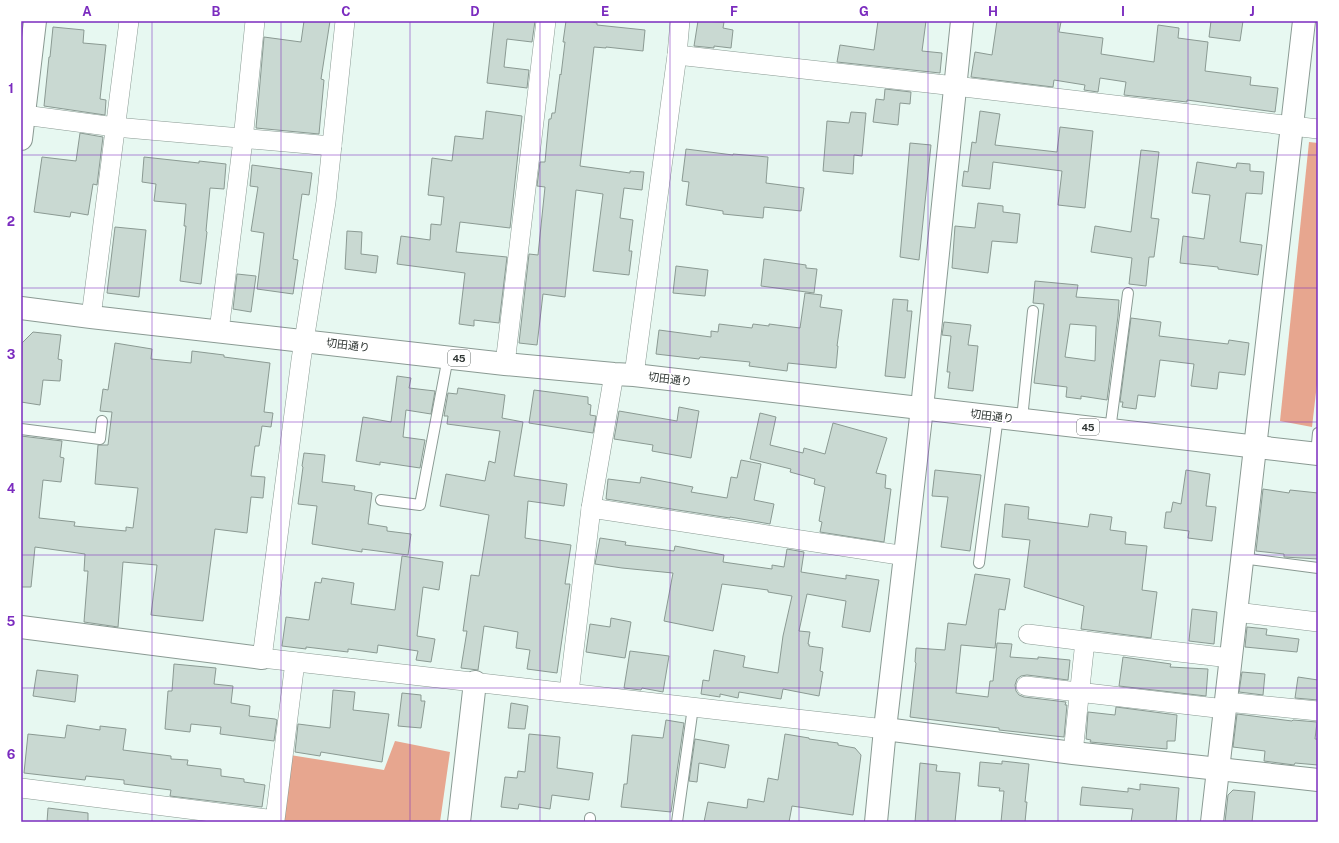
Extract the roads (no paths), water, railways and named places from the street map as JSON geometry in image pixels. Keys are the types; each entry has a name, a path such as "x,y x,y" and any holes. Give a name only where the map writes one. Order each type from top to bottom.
{"street":[{"path":"21,139 34,21"},
{"path":"91,317 128,21"},
{"path":"219,332 244,140 255,21"},
{"path":"262,658 304,340 326,202 345,21"},
{"path":"505,364 546,21"},
{"path":"569,692 591,508 624,375 677,55 680,21"},
{"path":"876,822 885,729 922,408 962,21"},
{"path":"1212,822 1226,706 1241,558 1304,21"},
{"path":"677,55 1318,129"},
{"path":"24,115 115,127 244,140 332,146"},
{"name":"切田通り","path":"21,308 505,364 624,375 998,416 1317,454"},
{"path":"591,508 906,556"},
{"path":"1236,612 1318,622"},
{"path":"21,627 295,662 569,692 885,729 1073,753 1318,780"},
{"path":"1028,634 1230,658"},
{"path":"1073,753 1085,641"},
{"path":"21,788 276,820 295,662"},
{"path":"458,822 476,682"},
{"path":"1026,686 1226,706 1318,711"}],"lane":[{"path":"1110,430 1128,293"},
{"path":"1022,419 1033,311"},
{"path":"382,500 420,505 448,357"},
{"path":"979,563 998,416"},
{"path":"21,429 100,439 102,421"},
{"path":"1317,454 1318,433"},
{"path":"1241,558 1318,568"},
{"path":"677,822 693,707"}]}
